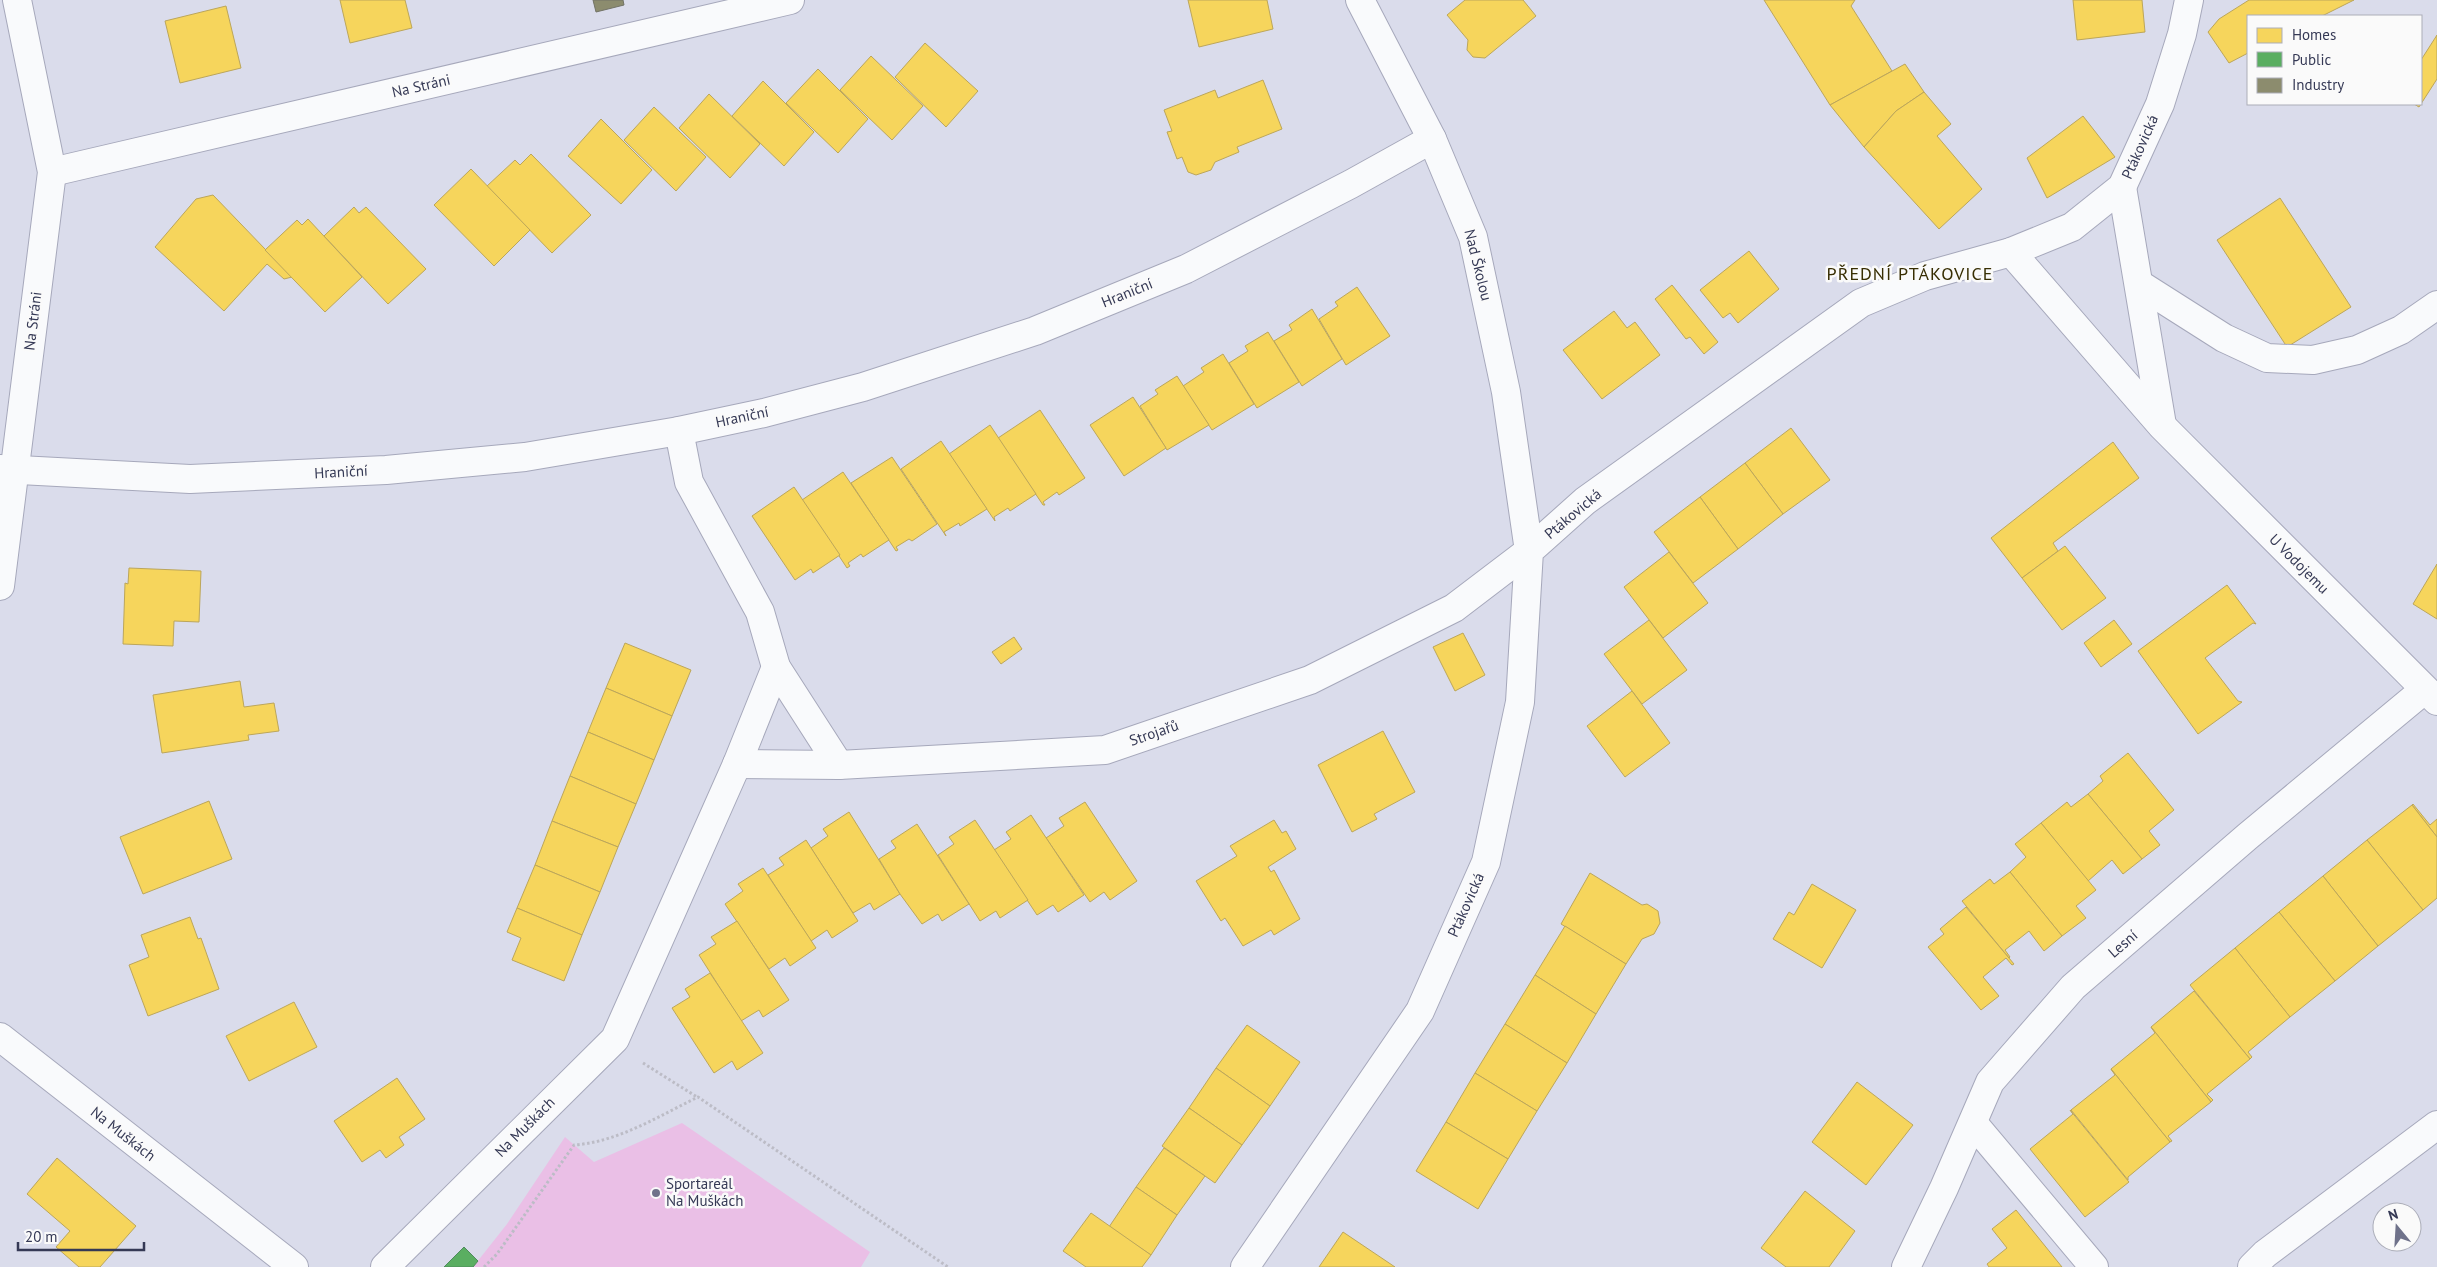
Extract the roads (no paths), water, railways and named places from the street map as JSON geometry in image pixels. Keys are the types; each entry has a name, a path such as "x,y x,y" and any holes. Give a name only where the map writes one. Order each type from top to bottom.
{"street":[{"name":"Na Stráni","path":"6,470 52,172 17,0"},
{"name":"Na Stráni","path":"52,172 790,0"},
{"name":"Nad Školou","path":"1360,0 1432,139 1473,237 1506,392 1529,552"},
{"name":"Ptákovická","path":"1245,1267 1420,1011 1486,862 1520,702 1529,552 1585,501 1861,303 1926,276 2011,252 2072,227 2122,187 2160,104 2182,34 2189,0"},
{"name":"Hraniční","path":"6,470 190,480 386,470 525,456 679,431 764,413 863,387 1035,331 1186,269 1351,184 1432,139"},
{"path":"2122,187 2162,426"},
{"name":"U Vodojemu","path":"2011,252 2162,426 2431,695"},
{"path":"2139,284 2224,338 2267,358 2313,360 2357,350 2401,330 2437,305"},
{"path":"679,431 690,482 760,612 776,667 839,765"},
{"path":"0,586 6,470"},
{"name":"Strojařů","path":"737,764 839,765 1105,750 1310,680 1454,608 1529,552"},
{"name":"Na Muškách","path":"385,1267 614,1039 737,764 776,667"},
{"name":"Lesní","path":"1906,1267 1990,1082 2073,987 2248,836 2431,695"},
{"name":"Na Muškách","path":"0,1037 294,1267"},
{"path":"1972,1123 2094,1267"},
{"path":"2252,1267 2265,1254 2437,1125"}],"place":[{"name":"Sportareál Na Muškách","path":"656,1193"}],"district":[{"name":"PŘEDNÍ PTÁKOVICE","path":"1910,274"}]}
